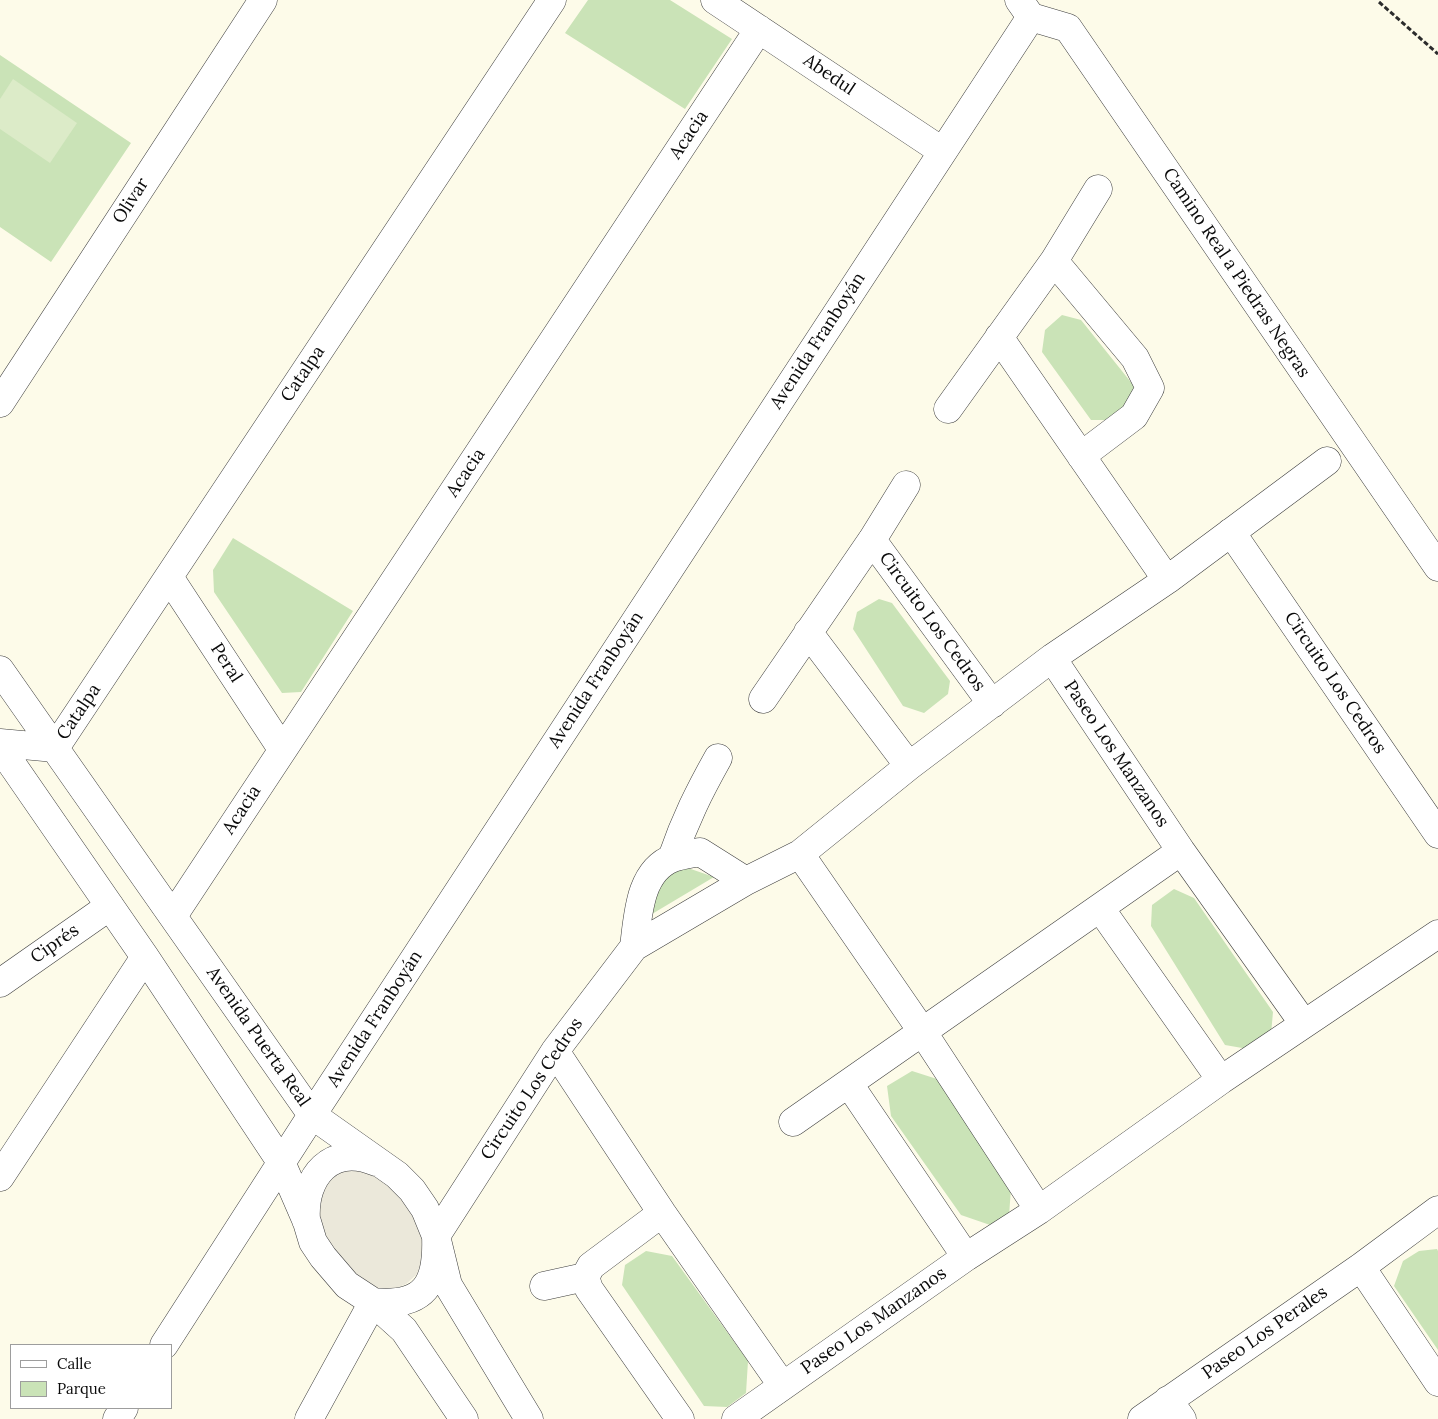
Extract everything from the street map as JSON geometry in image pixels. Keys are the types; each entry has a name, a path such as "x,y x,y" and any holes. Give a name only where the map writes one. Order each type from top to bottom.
{"street":[{"name":"Olivar","path":"0,403 263,0"},
{"name":"Catalpa","path":"55,748 552,0"},
{"name":"Abedul","path":"715,0 942,151"},
{"name":"Avenida Franboyán","path":"165,1344 312,1115 942,151 1025,8"},
{"name":"Camino Real a Piedras Negras","path":"1025,8 1068,28 1438,567"},
{"name":"Acacia","path":"173,916 759,29"},
{"path":"948,409 1054,261 1098,189"},
{"path":"1054,261 1135,358 1150,388 1134,416 1081,456"},
{"path":"1000,337 1167,580"},
{"name":"Circuito Los Cedros","path":"436,1236 555,1051 634,947 746,880 800,854 909,766 1052,658 1167,580 1327,460"},
{"name":"Circuito Los Cedros","path":"763,699 872,540 906,485"},
{"name":"Circuito Los Cedros","path":"1231,532 1438,834"},
{"name":"Circuito Los Cedros","path":"872,540 992,704"},
{"name":"Peral","path":"169,577 282,749"},
{"path":"808,632 909,766"},
{"name":"Paseo Los Manzanos","path":"1052,658 1181,851 1304,1024"},
{"name":"Avenida Puerta Real","path":"0,670 312,1115 397,1174 418,1198 425,1209 436,1236 448,1285 529,1419"},
{"path":"0,743 55,748"},
{"path":"0,747 145,957 282,1162 307,1222 313,1242 330,1267 346,1285 373,1302 404,1330 464,1419"},
{"path":"672,858 693,803 718,758"},
{"path":"793,1122 1181,851"},
{"name":"Circuito Los Cedros","path":"634,947 640,903 652,873 672,858 700,852 746,880"},
{"path":"800,854 922,1031 1039,1210"},
{"name":"Ciprés","path":"0,983 110,906"},
{"path":"1100,908 1221,1080"},
{"name":"Paseo Los Manzanos","path":"736,1419 966,1258 1039,1210 1221,1080 1438,934"},
{"path":"0,1177 145,957"},
{"name":"Paseo Los Manzanos","path":"555,1051 662,1213 782,1386"},
{"name":"Paseo Los Manzanos","path":"849,1084 966,1258"},
{"path":"307,1222 305,1203 309,1188 323,1168 333,1161 353,1155 383,1165 397,1174"},
{"path":"544,1286 585,1277 591,1266 662,1213"},
{"name":"Paseo Los Perales","path":"1142,1419 1175,1409 1361,1267 1436,1217"},
{"path":"373,1302 391,1304 404,1302 421,1292 430,1282 434,1273 437,1255 436,1236"},
{"path":"1361,1267 1438,1382"},
{"path":"585,1277 590,1289 680,1419"},
{"path":"308,1419 373,1302"}],"path":[{"path":"1379,2 1438,54"}],"green space":[{"path":"588,0 670,0 732,39 685,109 565,33"},
{"path":"0,55 131,143 51,262 0,227"},
{"path":"13,79 77,123 50,163 0,129 0,99"},
{"path":"1062,315 1081,320 1134,386 1133,407 1117,420 1091,420 1042,352 1045,330"},
{"path":"233,538 353,611 301,692 282,693 214,592 213,570"},
{"path":"879,599 892,603 950,681 948,694 924,713 903,706 853,629 857,612"},
{"path":"685,867 714,877 652,914 651,901 663,876"},
{"path":"1174,889 1194,898 1273,1012 1271,1034 1248,1049 1225,1045 1151,926 1152,905"},
{"path":"912,1071 937,1079 1011,1188 1009,1216 993,1226 961,1215 891,1116 887,1086"},
{"path":"1437,1249 1438,1350 1394,1286 1403,1261 1419,1251"},
{"path":"646,1251 672,1256 748,1361 746,1393 727,1407 704,1406 622,1285 625,1265"}],"shaded area":[{"path":"366,1169 387,1182 402,1197 422,1237 424,1250 422,1263 416,1275 406,1284 394,1289 381,1290 358,1280 332,1250 317,1215 321,1189 339,1171"}]}
